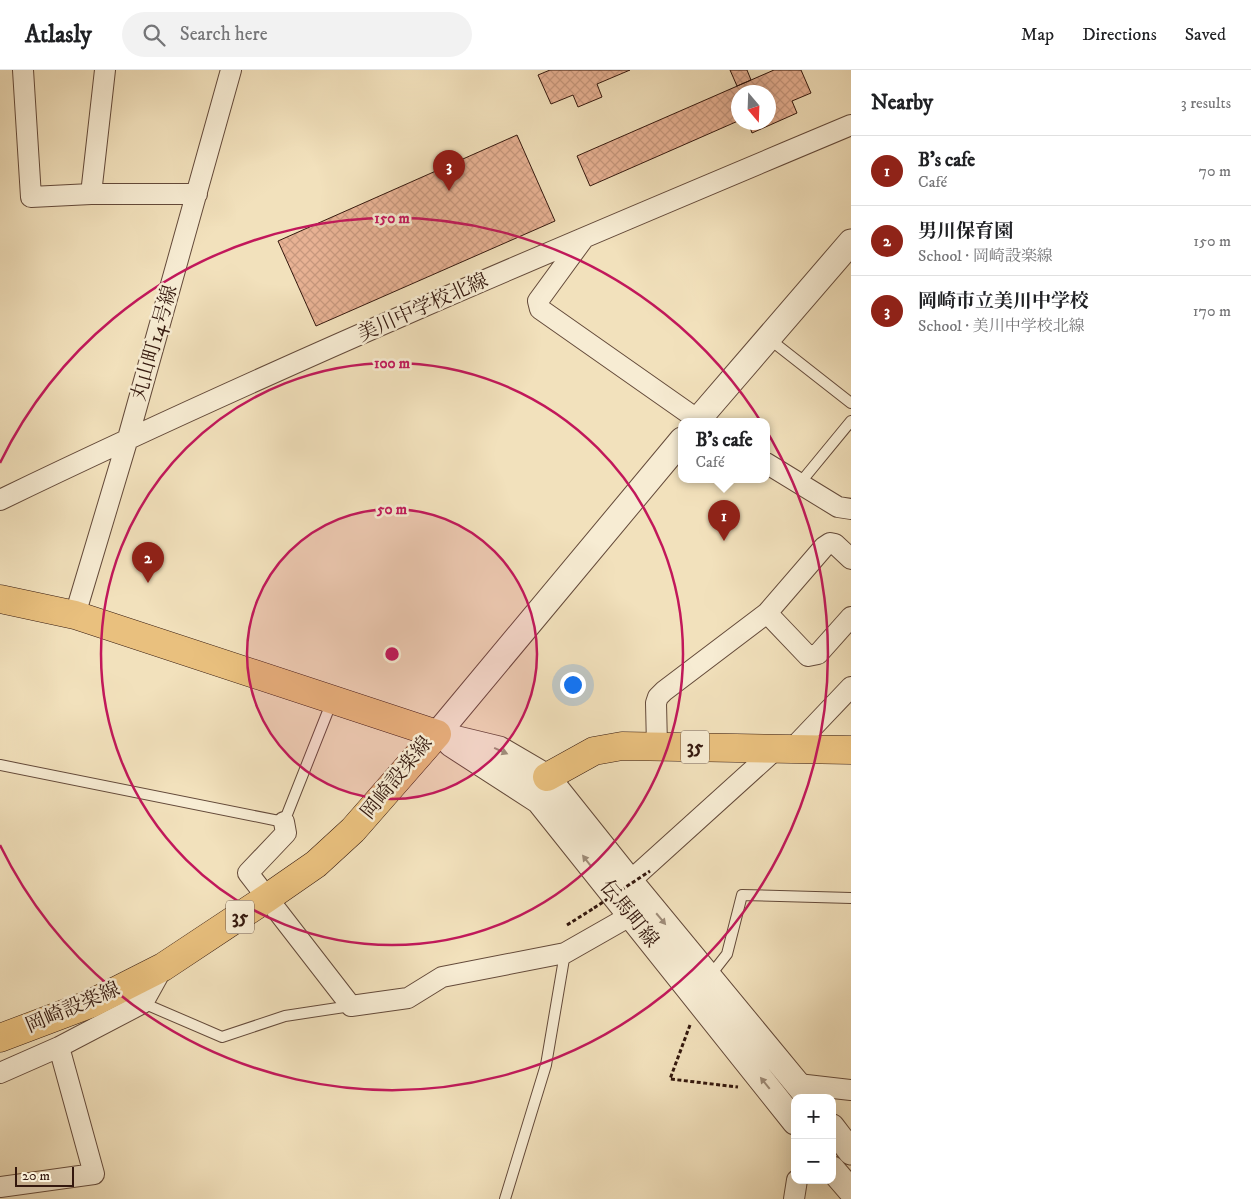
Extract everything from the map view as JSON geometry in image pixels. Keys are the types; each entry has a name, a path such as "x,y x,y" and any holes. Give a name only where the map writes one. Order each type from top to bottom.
{"main road":[{"name":"岡崎設楽線","path":"0,599 75,615 437,734 353,830 316,864 163,967 90,1004 0,1038"},
{"name":"35","path":"547,777 594,751 622,746 851,750"}],"street":[{"path":"23,70 32,197 91,194 197,194"},
{"path":"91,194 105,70"},
{"name":"丸山町14号線","path":"75,615 128,438 232,70"},
{"name":"美川中学校北線","path":"0,500 128,438 585,237 851,125"},
{"path":"585,237 538,301 540,309 693,418"},
{"path":"702,418 851,242"},
{"path":"547,777 499,749 437,734 678,445"},
{"path":"770,465 838,507 851,509"},
{"path":"657,746 656,703 658,697 766,613 824,547 830,543 836,544 851,559"},
{"path":"766,613 808,656 818,654 851,617"},
{"path":"640,876 851,687"},
{"name":"伝馬町線","path":"437,734 540,801 791,1117"},
{"name":"伝馬町線","path":"547,777 640,876 709,977 804,1091"},
{"path":"284,822 286,833 248,873 351,1006 408,998 442,978 565,952 630,916"},
{"path":"0,1073 59,1047 143,1003 163,967"},
{"path":"0,1187 94,1174 59,1047"},
{"path":"804,1091 851,1090"},
{"path":"836,1133 851,1152"},
{"path":"836,1173 851,1192"},
{"path":"794,1199 796,1184"}],"lane":[{"path":"768,338 851,403"},
{"path":"800,483 851,421"},
{"path":"0,765 284,822 332,701"},
{"path":"709,977 727,954 742,895 851,898"},
{"path":"505,1199 546,1066 565,952"},
{"path":"143,1003 222,1037 285,1016 351,1006"}],"path":[{"path":"567,925 640,876"},
{"path":"699,1002 670,1078 771,1091"}],"building":[{"path":"550,70 630,70 597,84 602,97 578,107 573,95 551,104 538,75"},
{"path":"730,70 747,70 751,80 737,85"},
{"path":"774,70 801,70 811,93 792,101 797,113 776,122 776,85 740,85"},
{"path":"731,89 731,124 590,186 577,156"},
{"path":"517,135 555,221 316,326 278,241"}],"place":[{"name":"岡崎市立美川中学校","path":"449,191"},
{"name":"B's cafe","path":"724,541"},
{"name":"男川保育園","path":"148,583"}]}
